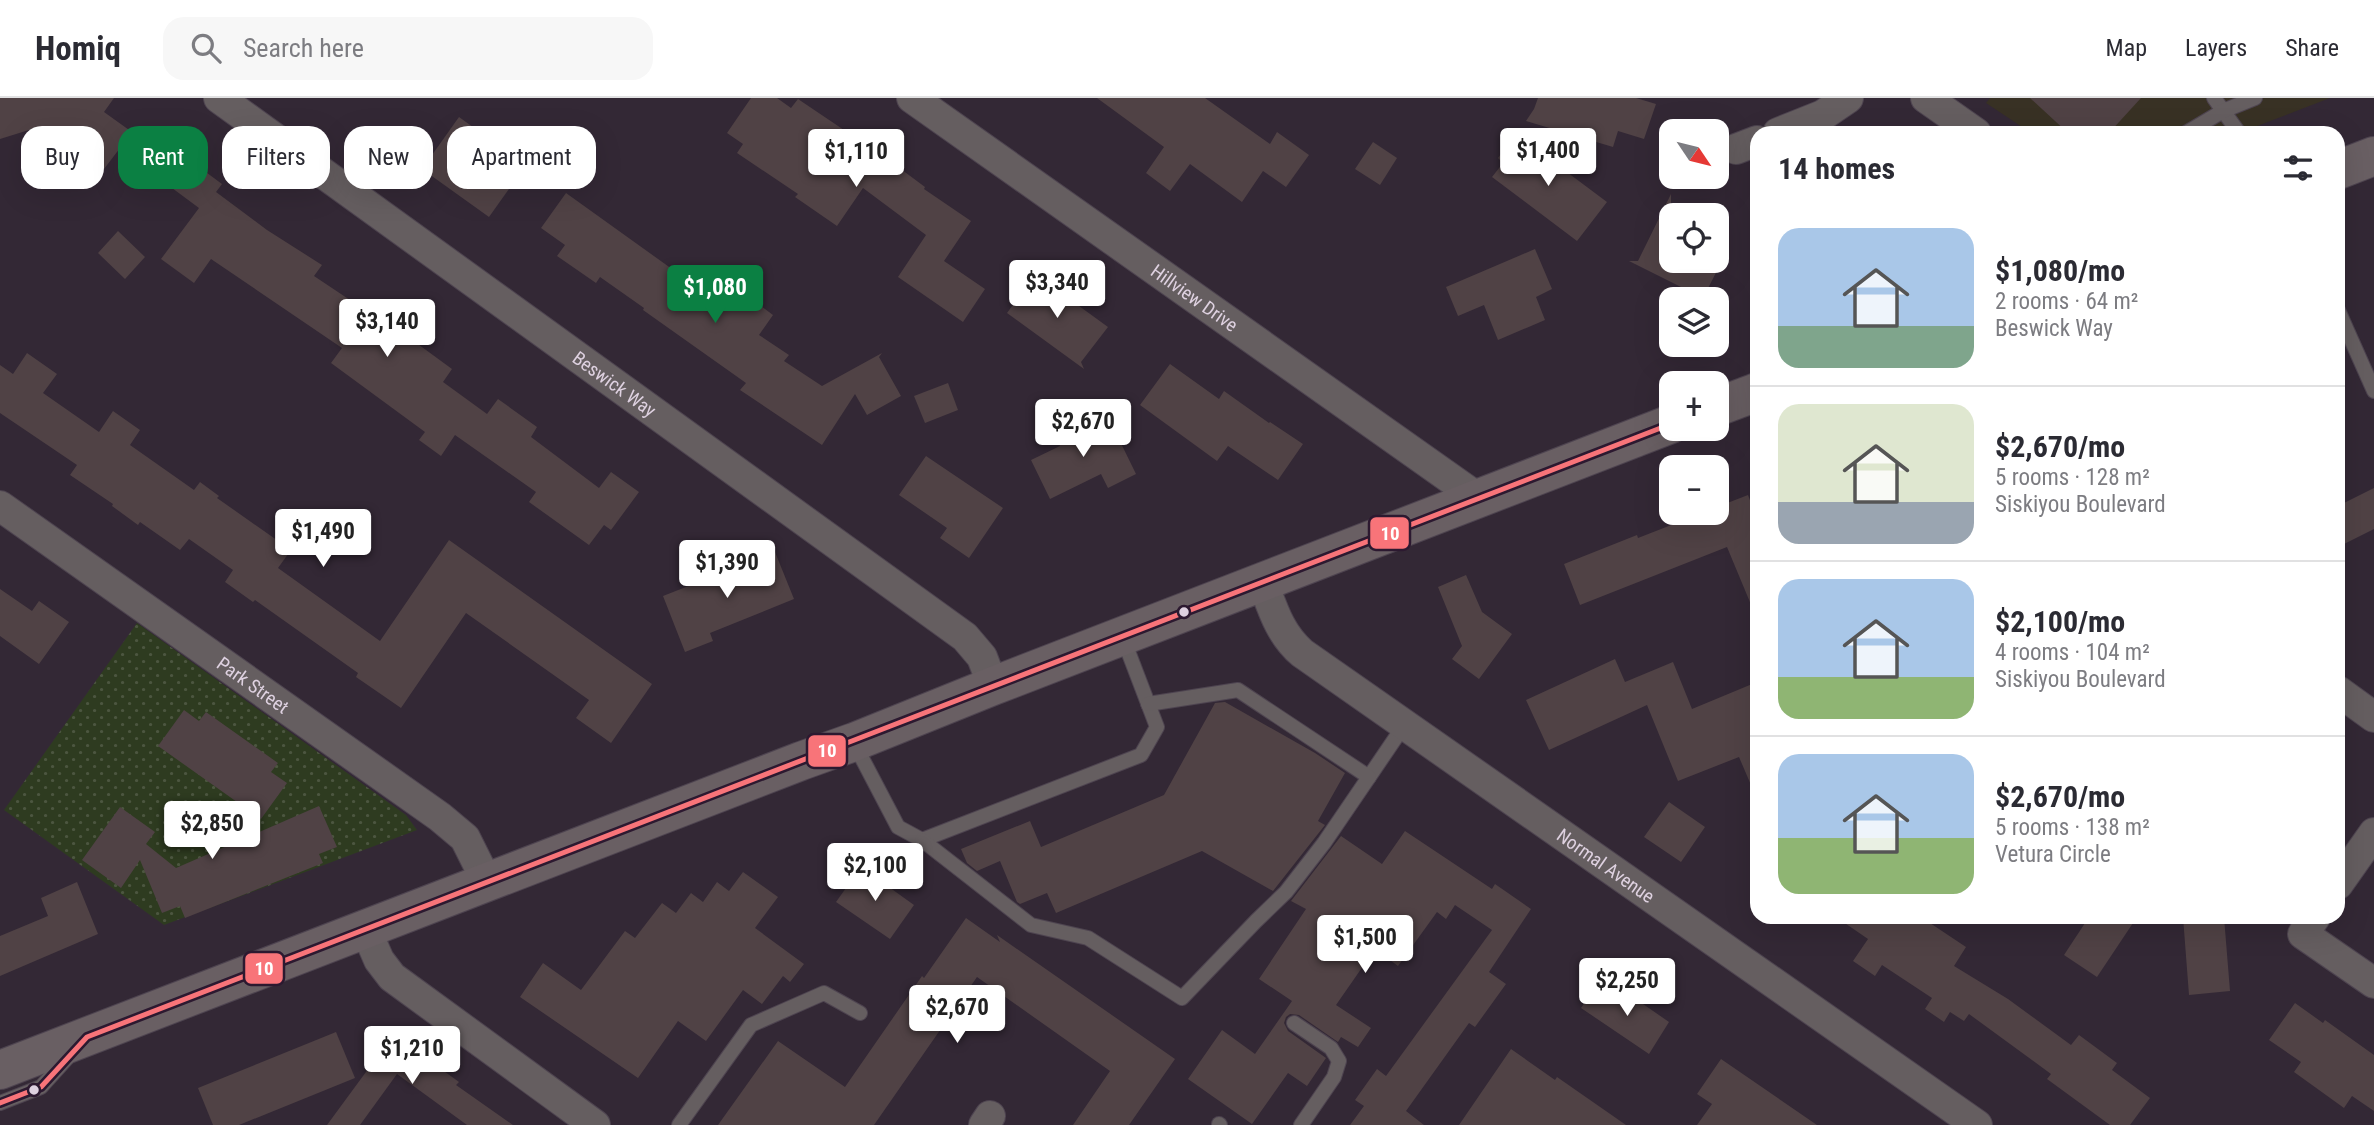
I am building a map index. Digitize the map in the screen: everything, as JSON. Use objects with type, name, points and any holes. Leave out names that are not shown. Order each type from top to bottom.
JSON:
[{"type":"main road","points":[[2345,167],[2374,156]]},
{"type":"main road","points":[[1729,402],[1750,395]]},
{"type":"main road","points":[[0,1070],[801,761],[854,743],[993,686],[1659,429]]},
{"type":"street","name":"Beswick Way","points":[[219,98],[965,637],[982,657],[993,686]]},
{"type":"street","name":"Hillview Drive","points":[[912,98],[1478,498]]},
{"type":"street","points":[[1795,126],[1823,115],[1848,98]]},
{"type":"street","points":[[1926,98],[1966,126]]},
{"type":"street","name":"Park Street","points":[[0,506],[439,817],[465,838],[487,882]]},
{"type":"street","name":"Normal Avenue","points":[[1264,583],[1278,623],[1290,643],[1302,653],[1977,1125]]},
{"type":"street","points":[[2345,696],[2374,717]]},
{"type":"street","points":[[2345,874],[2374,833]]},
{"type":"street","points":[[2309,926],[2374,984]]},
{"type":"street","points":[[366,930],[379,960],[392,977],[595,1125]]},
{"type":"lane","points":[[2214,98],[2234,126]]},
{"type":"lane","points":[[2198,126],[2223,111],[2255,98]]},
{"type":"lane","points":[[2345,326],[2374,390]]},
{"type":"lane","points":[[922,840],[1141,755],[1157,727],[1123,636]]},
{"type":"lane","points":[[1148,704],[1238,691],[1369,777]]},
{"type":"lane","points":[[854,743],[898,827],[922,840],[1031,925],[1088,938],[1182,998],[1286,892],[1324,843],[1405,724]]},
{"type":"lane","points":[[679,1125],[751,1025],[824,993],[860,1013]]},
{"type":"lane","points":[[1294,1023],[1331,1048],[1339,1060],[1334,1077],[1301,1125]]},
{"type":"lane","points":[[0,1103],[41,1087],[87,1037]]},
{"type":"shaded area","points":[[1990,98],[2330,98],[2257,126],[2020,126],[1986,103]]},
{"type":"green space","points":[[137,623],[406,815],[417,830],[164,925],[4,810]]},
{"type":"building","points":[[0,98],[114,98],[104,112],[124,126],[118,126],[118,151],[104,169],[104,126],[21,126],[21,132],[0,139]]},
{"type":"building","points":[[751,98],[777,98],[791,108],[798,99],[890,161],[925,187],[924,189],[971,221],[944,261],[985,289],[963,322],[898,277],[926,235],[863,188],[837,226],[795,197],[798,194],[737,153],[743,144],[727,133]]},
{"type":"building","points":[[1097,98],[1205,98],[1270,144],[1277,132],[1309,155],[1286,187],[1263,171],[1242,202],[1190,164],[1170,191],[1146,173],[1164,147]]},
{"type":"building","points":[[1538,98],[1636,98],[1656,104],[1644,139],[1618,131],[1613,147],[1526,121]]},
{"type":"building","points":[[2030,98],[2141,98],[2115,126],[2060,126]]},
{"type":"building","points":[[459,117],[472,126],[453,126]]},
{"type":"building","points":[[447,134],[447,187],[433,177],[433,154]]},
{"type":"building","points":[[1516,134],[1607,202],[1577,241],[1492,177],[1503,163],[1498,158]]},
{"type":"building","points":[[1373,142],[1397,158],[1380,185],[1355,169]]},
{"type":"building","points":[[208,174],[222,184],[216,192],[267,230],[322,265],[314,276],[368,312],[370,309],[452,369],[443,382],[487,414],[498,399],[537,427],[531,437],[599,488],[611,472],[639,492],[611,530],[604,525],[589,545],[529,502],[536,492],[455,435],[441,456],[419,440],[425,432],[331,363],[342,348],[211,259],[194,283],[161,259],[199,208],[173,189],[208,189]]},
{"type":"building","points":[[450,189],[509,189],[489,217]]},
{"type":"building","points":[[566,193],[672,269],[675,265],[740,311],[750,298],[773,315],[759,335],[789,355],[784,361],[822,386],[882,353],[879,357],[901,396],[867,415],[855,394],[822,445],[740,390],[746,383],[643,310],[644,308],[600,277],[596,283],[557,256],[565,245],[541,228]]},
{"type":"building","points":[[1659,218],[1659,273],[1716,273],[1709,287],[1681,287],[1629,261],[1638,261]]},
{"type":"building","points":[[118,231],[145,257],[125,279],[98,253]]},
{"type":"building","points":[[1535,249],[1552,289],[1536,297],[1545,320],[1498,340],[1484,305],[1458,316],[1446,287]]},
{"type":"building","points":[[1035,274],[1108,327],[1081,362],[1084,369],[1007,313]]},
{"type":"building","points":[[27,353],[57,374],[43,393],[99,432],[113,411],[140,430],[130,445],[194,490],[200,482],[219,496],[217,498],[291,550],[278,568],[380,641],[449,540],[652,684],[611,743],[576,718],[589,700],[466,613],[401,708],[356,677],[358,673],[225,582],[233,570],[189,539],[180,550],[140,522],[138,525],[112,506],[113,504],[70,475],[77,465],[0,413],[0,365],[13,374]]},
{"type":"building","points":[[1170,364],[1219,399],[1224,391],[1303,444],[1278,480],[1228,446],[1217,461],[1140,405]]},
{"type":"building","points":[[948,383],[958,410],[925,423],[914,396]]},
{"type":"building","points":[[1081,416],[1090,435],[1112,425],[1136,474],[1108,488],[1101,474],[1050,499],[1031,460],[1060,446],[1053,430]]},
{"type":"building","points":[[926,456],[1003,508],[969,558],[940,538],[947,528],[899,495]]},
{"type":"building","points":[[2374,488],[2374,529],[2345,544],[2345,502]]},
{"type":"building","points":[[1748,495],[1750,602],[1727,547],[1580,605],[1564,564],[1637,535],[1638,538],[1671,525],[1729,525],[1729,502]]},
{"type":"building","points":[[775,552],[794,599],[710,633],[713,641],[685,652],[663,596]]},
{"type":"building","points":[[1466,575],[1482,612],[1512,634],[1479,679],[1452,659],[1462,646],[1438,587]]},
{"type":"building","points":[[0,589],[32,611],[39,601],[69,622],[39,664],[0,636]]},
{"type":"building","points":[[1615,659],[1625,682],[1673,662],[1692,709],[1750,685],[1750,783],[1739,757],[1678,781],[1647,705],[1549,750],[1526,700]]},
{"type":"building","points":[[1225,702],[1345,773],[1318,821],[1325,825],[1273,891],[1202,851],[1056,913],[1047,893],[1020,904],[1017,902],[1000,861],[977,871],[967,863],[961,849],[1030,821],[1041,847],[1164,795],[1215,703]]},
{"type":"building","points":[[184,710],[199,721],[206,712],[278,763],[271,772],[287,783],[261,819],[158,746]]},
{"type":"building","points":[[1669,802],[1705,827],[1681,862],[1644,837]]},
{"type":"building","points":[[319,806],[337,847],[319,854],[323,863],[185,918],[180,906],[162,913],[140,860],[121,888],[82,860],[120,807],[155,832],[146,844],[176,868]]},
{"type":"building","points":[[1405,831],[1492,889],[1495,884],[1531,909],[1489,972],[1506,984],[1475,1027],[1469,1023],[1406,1111],[1424,1125],[1350,1125],[1364,1106],[1355,1100],[1377,1069],[1386,1076],[1492,930],[1455,905],[1446,919],[1437,912],[1398,966],[1375,949],[1336,1005],[1371,1028],[1358,1047],[1341,1037],[1338,1042],[1299,1015],[1290,1014],[1286,1017],[1284,1023],[1288,1031],[1326,1058],[1307,1086],[1288,1073],[1252,1124],[1188,1079],[1222,1030],[1255,1054],[1292,1001],[1259,979],[1306,909],[1291,901],[1341,836],[1382,864]]},
{"type":"building","points":[[861,867],[914,905],[890,939],[836,902]]},
{"type":"building","points":[[743,872],[778,897],[755,928],[804,964],[790,982],[783,976],[762,1004],[743,990],[706,1041],[678,1021],[638,1078],[520,997],[543,963],[581,990],[625,931],[635,938],[662,903],[676,913],[691,893],[703,902],[717,882],[729,891]]},
{"type":"building","points":[[77,882],[98,934],[0,976],[0,936],[48,916],[41,898]]},
{"type":"building","points":[[966,918],[1000,942],[997,935],[1175,1059],[1129,1125],[1073,1125],[1110,1071],[977,977],[874,1125],[718,1125],[778,1041],[845,1087]]},
{"type":"building","points":[[1846,924],[1932,924],[1966,947],[1954,966],[2008,999],[2071,1045],[2079,1035],[2117,1063],[2112,1070],[2150,1098],[2130,1125],[2110,1125],[2047,1079],[2051,1074],[1969,1014],[1964,1021],[1950,1012],[1944,1022],[1925,1009],[1932,998],[1882,965],[1875,976],[1853,961],[1868,939]]},
{"type":"building","points":[[2084,924],[2132,924],[2097,977],[2064,955]]},
{"type":"building","points":[[2184,924],[2225,924],[2230,991],[2189,995]]},
{"type":"building","points":[[1597,985],[1624,1003],[1630,995],[1669,1022],[1649,1054],[1581,1008]]},
{"type":"building","points":[[2295,1003],[2323,1023],[2325,1020],[2374,1055],[2374,1111],[2352,1096],[2344,1108],[2294,1072],[2301,1062],[2269,1040]]},
{"type":"building","points":[[399,1027],[420,1043],[415,1050],[459,1082],[456,1085],[513,1125],[467,1125],[397,1074],[360,1125],[327,1125]]},
{"type":"building","points":[[336,1032],[355,1078],[239,1125],[213,1125],[198,1088]]},
{"type":"building","points":[[1511,1049],[1555,1080],[1557,1077],[1626,1125],[1459,1125]]},
{"type":"building","points":[[1721,1059],[1817,1125],[1697,1125],[1712,1104],[1697,1094]]},
{"type":"transit line","name":"10","points":[[0,1103],[41,1087],[87,1037],[1659,429]]}]
